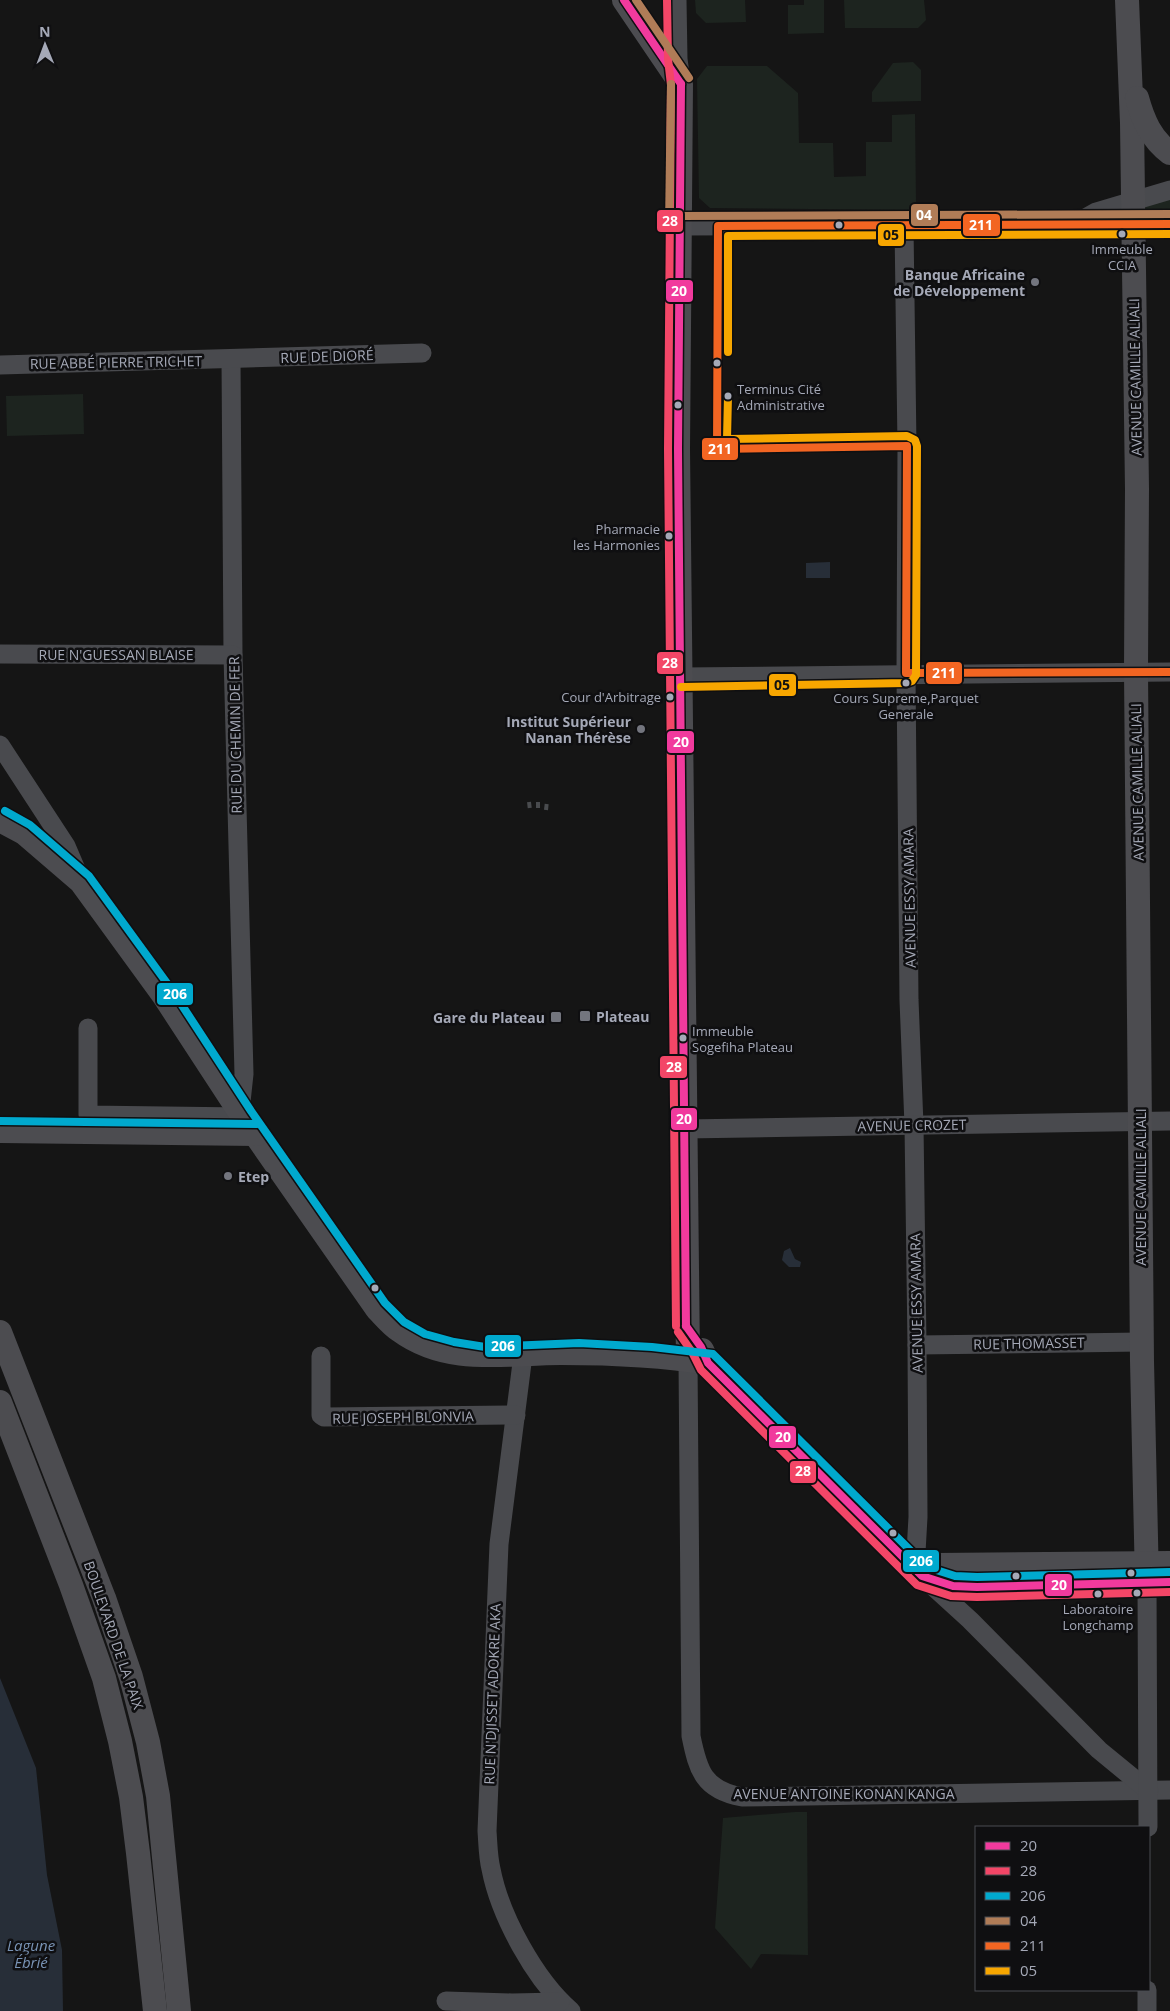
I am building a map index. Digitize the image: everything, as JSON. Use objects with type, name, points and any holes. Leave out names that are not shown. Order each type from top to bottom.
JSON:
[{"type":"main road","points":[[624,0],[681,84],[678,449],[686,1326],[701,1347],[698,1361]]},
{"type":"main road","name":"AVENUE CAMILLE ALIALI","points":[[1128,0],[1132,123],[1137,489],[1136,671],[1141,1342],[1158,1573]]},
{"type":"main road","points":[[1129,70],[1142,117],[1158,142],[1170,153]]},
{"type":"main road","points":[[0,820],[24,833],[81,882],[164,996],[377,1309],[398,1330],[421,1343],[452,1352],[484,1356],[578,1353],[698,1361],[918,1573],[953,1586],[977,1587],[1158,1573]]},
{"type":"main road","points":[[0,1131],[49,1132],[247,1120]]},
{"type":"main road","name":"BOULEVARD DE LA PAIX","points":[[0,1332],[104,1598],[134,1686],[148,1742],[158,1796],[180,2011]]},
{"type":"main road","name":"BOULEVARD DE LA PAIX","points":[[0,1402],[72,1585],[104,1678],[130,1796],[154,2011]]},
{"type":"street","points":[[677,0],[678,59],[681,84]]},
{"type":"street","points":[[1132,213],[1170,190]]},
{"type":"street","points":[[679,226],[1072,226],[1096,212],[1132,213],[1170,224]]},
{"type":"street","name":"AVENUE ESSY AMARA","points":[[904,226],[907,446],[906,673],[909,1000],[914,1125],[918,1573]]},
{"type":"street","name":"RUE DE DIORÉ","points":[[231,359],[422,352]]},
{"type":"street","name":"RUE ABBÉ PIERRE TRICHET","points":[[0,365],[231,359]]},
{"type":"street","name":"RUE DU CHEMIN DE FER","points":[[231,359],[233,655],[244,1074],[247,1120]]},
{"type":"street","name":"RUE N'GUESSAN BLAISE","points":[[0,654],[233,655]]},
{"type":"street","points":[[681,676],[1170,672]]},
{"type":"street","points":[[0,745],[66,846],[81,882]]},
{"type":"street","points":[[88,1028],[88,1115],[247,1120]]},
{"type":"street","name":"AVENUE CROZET","points":[[685,1129],[1170,1121]]},
{"type":"street","name":"RUE THOMASSET","points":[[917,1345],[1141,1342]]},
{"type":"street","name":"RUE N'DJISSET ADOKRE AKA","points":[[523,1355],[498,1544],[487,1831],[491,1869],[500,1902],[520,1945],[534,1968],[566,2006]]},
{"type":"street","name":"RUE JOSEPH BLONVIA","points":[[321,1356],[321,1415],[324,1418],[516,1415]]},
{"type":"street","name":"AVENUE ANTOINE KONAN KANGA","points":[[698,1361],[690,1736],[695,1757],[702,1773],[711,1785],[726,1794],[742,1797],[1170,1790]]},
{"type":"street","points":[[918,1573],[970,1620],[1099,1750],[1149,1791]]},
{"type":"street","points":[[1148,1826],[1158,1573]]},
{"type":"street","points":[[1147,1991],[1147,2011]]},
{"type":"street","points":[[446,2002],[566,2006]]},
{"type":"shaded area","points":[[695,0],[745,0],[746,22],[706,23],[696,13]]},
{"type":"shaded area","points":[[804,0],[824,0],[824,33],[788,34],[788,5],[804,5]]},
{"type":"shaded area","points":[[844,0],[924,0],[926,20],[918,28],[845,28]]},
{"type":"shaded area","points":[[913,62],[921,70],[921,101],[872,102],[872,92],[893,63]]},
{"type":"shaded area","points":[[707,66],[767,66],[798,93],[799,143],[833,143],[834,177],[866,176],[866,142],[892,142],[892,115],[915,114],[916,203],[912,210],[710,208],[699,198],[697,79]]},
{"type":"shaded area","points":[[1170,197],[1170,210],[1145,210],[1146,206]]},
{"type":"shaded area","points":[[83,394],[84,434],[7,436],[6,396]]},
{"type":"shaded area","points":[[807,1812],[808,1955],[761,1954],[751,1969],[715,1928],[723,1818]]},
{"type":"water","points":[[830,562],[830,578],[806,578],[806,563]]},
{"type":"water","points":[[790,1248],[795,1259],[801,1262],[800,1267],[789,1267],[782,1260],[784,1251]]},
{"type":"water","name":"Lagune Ébrié","points":[[0,1678],[36,1768],[47,1875],[62,1950],[63,2011],[0,2011]]},
{"type":"railway","points":[[546,810],[547,801]]},
{"type":"railway","points":[[529,802],[530,810]]},
{"type":"railway","points":[[538,802],[538,810]]},
{"type":"transit line","name":"20","points":[[624,0],[681,84]]},
{"type":"transit line","name":"04","points":[[636,0],[689,78]]},
{"type":"transit line","name":"28","points":[[667,0],[668,59],[671,85],[668,449],[676,1326]]},
{"type":"transit line","name":"04","points":[[669,226],[671,84]]},
{"type":"transit line","name":"20","points":[[681,84],[678,449],[686,1326]]},
{"type":"transit line","name":"04","points":[[679,216],[1170,214]]},
{"type":"transit line","name":"211","points":[[1170,224],[718,226],[717,449],[907,446],[906,673],[1170,672]]},
{"type":"transit line","name":"05","points":[[728,352],[728,236],[1170,234]]},
{"type":"transit line","name":"05","points":[[681,687],[906,683],[912,681],[916,675],[917,446],[915,440],[907,436],[727,439],[728,396]]},
{"type":"transit line","name":"206","points":[[5,811],[30,825],[89,876],[172,990],[251,1111],[385,1303],[404,1322],[425,1334],[454,1342],[485,1347],[579,1343],[652,1347],[713,1354],[927,1567],[955,1576],[977,1577],[1170,1572]]},
{"type":"transit line","name":"206","points":[[0,1121],[257,1124]]},
{"type":"transit line","name":"20","points":[[686,1326],[701,1347],[708,1363],[922,1576],[953,1586],[977,1587],[1170,1582]]},
{"type":"transit line","name":"28","points":[[678,1332],[692,1352],[701,1370],[917,1585],[951,1596],[977,1597],[1170,1592]]},
{"type":"place","name":"Immeuble CCIA","points":[[1122,234]]},
{"type":"place","name":"Banque Africaine de Développement","points":[[1035,282]]},
{"type":"place","name":"Terminus Cité Administrative","points":[[728,396]]},
{"type":"place","name":"Pharmacie les Harmonies","points":[[669,536]]},
{"type":"place","name":"Cours Supreme,Parquet Generale","points":[[906,683]]},
{"type":"place","name":"Cour d'Arbitrage","points":[[670,697]]},
{"type":"place","name":"Institut Supérieur Nanan Thérèse","points":[[641,729]]},
{"type":"place","name":"Plateau","points":[[585,1016]]},
{"type":"place","name":"Gare du Plateau","points":[[556,1017]]},
{"type":"place","name":"Immeuble Sogefiha Plateau","points":[[683,1038]]},
{"type":"place","name":"Etep","points":[[228,1176]]},
{"type":"place","name":"Laboratoire Longchamp","points":[[1098,1594]]}]
